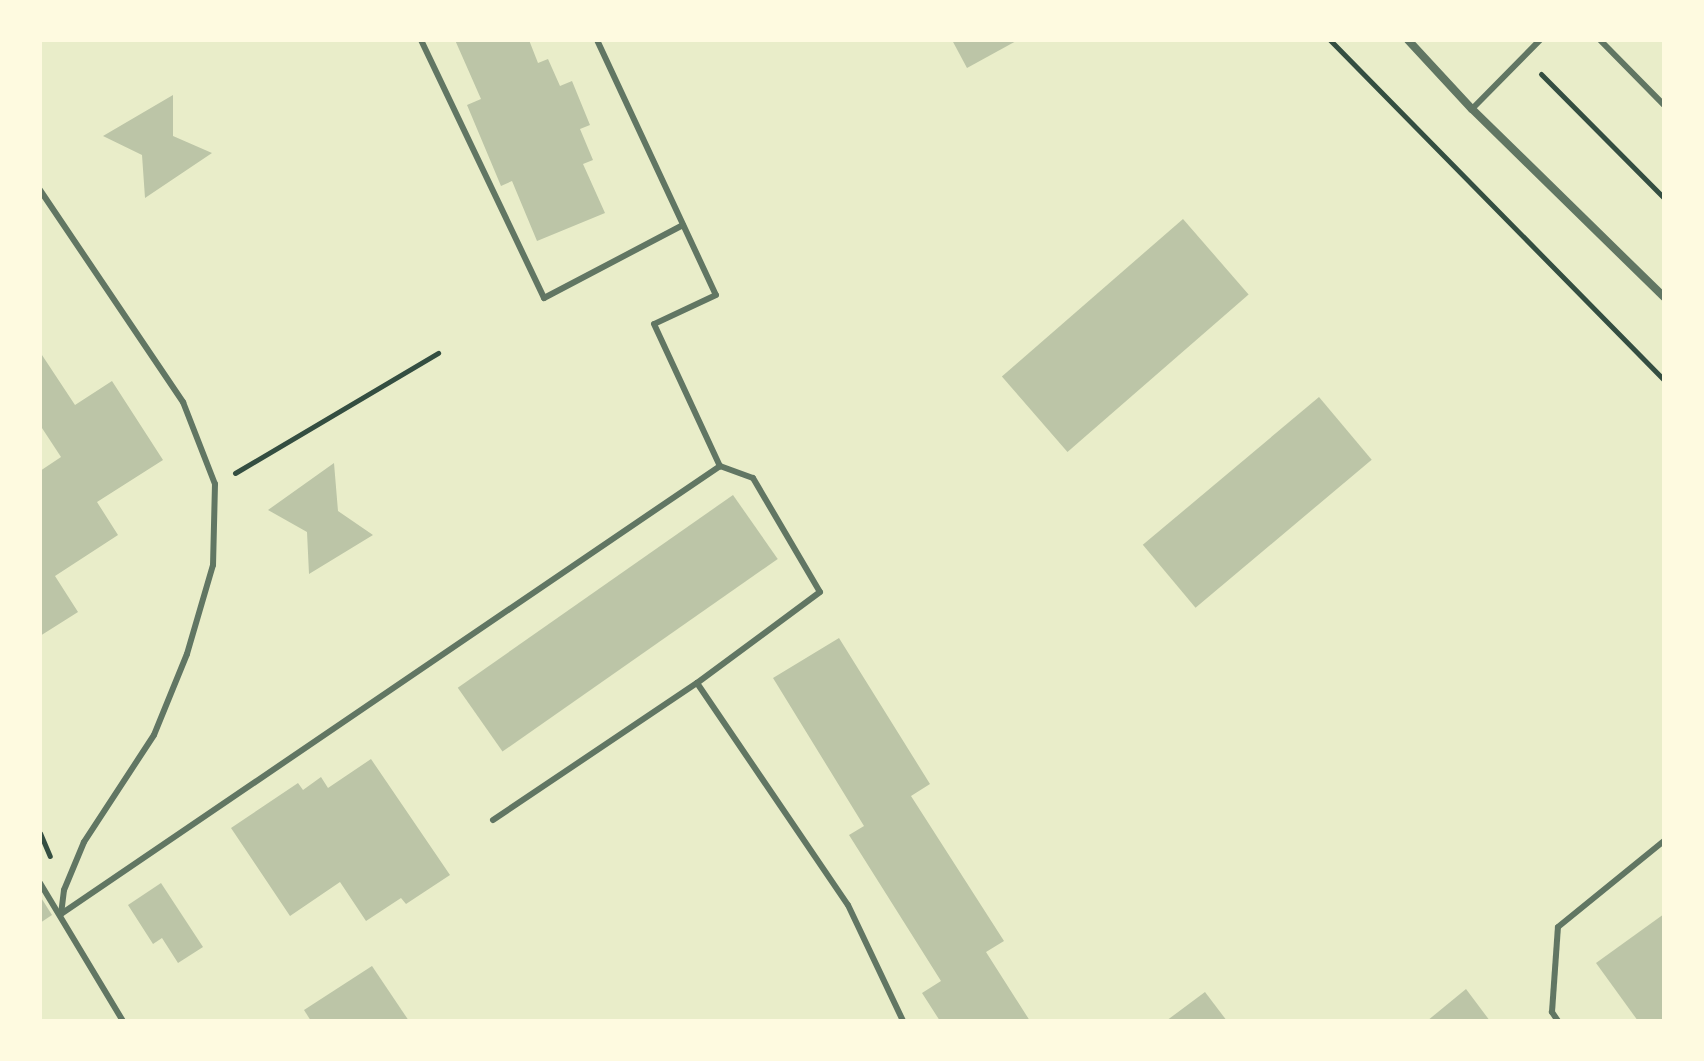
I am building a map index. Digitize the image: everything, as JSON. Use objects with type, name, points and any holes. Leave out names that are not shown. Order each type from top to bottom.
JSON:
[{"type":"street","points":[[1408,40],[1472,109],[1664,297]]},
{"type":"lane","points":[[421,40],[544,298],[683,225]]},
{"type":"lane","points":[[493,820],[697,683],[820,592],[753,478],[720,466],[654,324],[716,295],[597,40]]},
{"type":"lane","points":[[1472,109],[1540,40]]},
{"type":"lane","points":[[1600,40],[1664,105]]},
{"type":"lane","points":[[40,190],[183,402],[215,484],[213,565],[187,654],[154,735],[84,842],[64,890],[61,914]]},
{"type":"lane","points":[[61,914],[720,466]]},
{"type":"lane","points":[[697,683],[848,905],[903,1021]]},
{"type":"lane","points":[[1558,1021],[1552,1012],[1558,927],[1664,841]]},
{"type":"lane","points":[[40,883],[123,1021]]},
{"type":"path","points":[[1330,40],[1664,380]]},
{"type":"path","points":[[1523,57],[1664,198]]},
{"type":"path","points":[[215,484],[438,353]]},
{"type":"building","points":[[455,40],[529,40],[538,63],[548,59],[560,86],[572,81],[590,125],[580,129],[593,160],[583,164],[605,213],[537,241],[512,181],[501,186],[467,105],[481,99]]},
{"type":"building","points":[[952,40],[1018,40],[967,68]]},
{"type":"building","points":[[173,95],[173,136],[212,153],[145,198],[142,155],[103,136]]},
{"type":"building","points":[[1183,219],[1249,294],[1067,452],[1002,376]]},
{"type":"building","points":[[40,352],[75,405],[112,381],[163,460],[97,502],[118,535],[55,576],[78,612],[40,636],[40,471],[61,457],[40,425]]},
{"type":"building","points":[[1319,397],[1372,460],[1196,608],[1143,545]]},
{"type":"building","points":[[334,463],[338,511],[373,535],[309,574],[307,532],[268,510]]},
{"type":"building","points":[[733,495],[778,559],[503,752],[458,688]]},
{"type":"building","points":[[839,638],[930,784],[911,796],[1004,941],[986,952],[1030,1021],[940,1021],[922,993],[941,981],[849,835],[864,826],[773,678]]},
{"type":"building","points":[[371,759],[450,875],[406,904],[401,898],[366,921],[340,882],[290,916],[231,828],[298,783],[303,790],[321,777],[328,788]]},
{"type":"building","points":[[161,883],[203,947],[178,963],[162,938],[153,944],[128,905]]},
{"type":"building","points":[[40,896],[52,915],[40,923]]},
{"type":"building","points":[[1664,914],[1664,1021],[1638,1021],[1596,963]]},
{"type":"building","points":[[372,966],[409,1021],[311,1021],[304,1010]]},
{"type":"building","points":[[1466,989],[1490,1021],[1427,1021]]},
{"type":"building","points":[[1205,992],[1227,1021],[1166,1021]]}]
